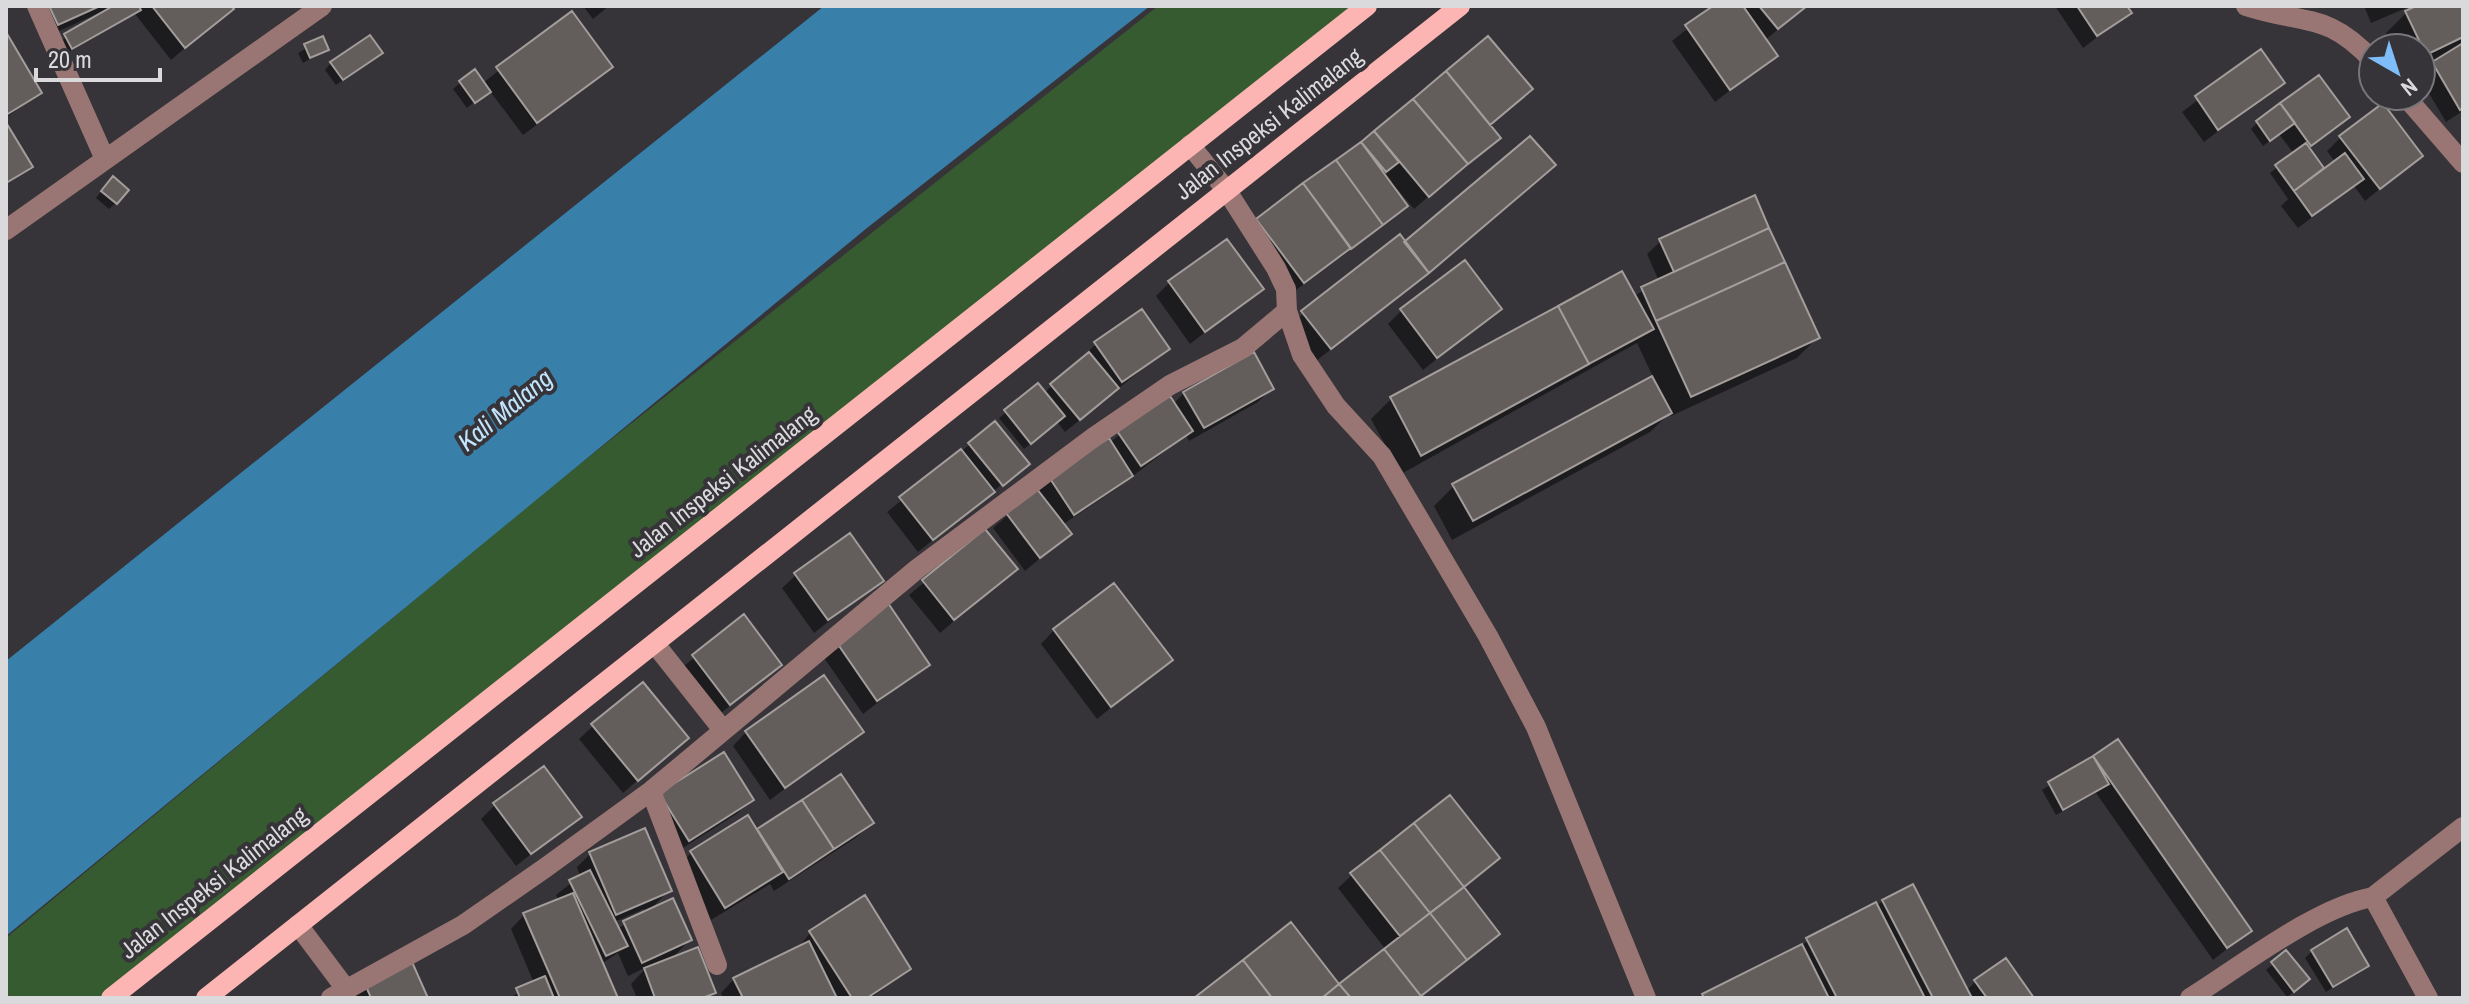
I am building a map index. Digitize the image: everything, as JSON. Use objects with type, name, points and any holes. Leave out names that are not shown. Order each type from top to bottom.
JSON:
[{"type":"main road","name":"Jalan Inspeksi Kalimalang","points":[[111,998],[1367,6]]},
{"type":"main road","name":"Jalan Inspeksi Kalimalang","points":[[206,998],[1460,6]]},
{"type":"street","points":[[37,6],[104,157]]},
{"type":"street","points":[[6,230],[104,157],[240,67],[322,6]]},
{"type":"street","points":[[2246,6],[2318,20],[2357,44]]},
{"type":"street","points":[[2419,112],[2463,163]]},
{"type":"street","points":[[1190,145],[1227,191],[1281,278],[1286,289],[1287,311],[1302,355],[1336,406],[1382,456],[1488,636],[1536,727],[1646,998]]},
{"type":"street","points":[[298,925],[338,994],[463,925],[651,791],[917,569],[1094,437],[1170,385],[1243,348],[1287,311]]},
{"type":"street","points":[[655,644],[723,730]]},
{"type":"street","points":[[651,791],[717,965]]},
{"type":"street","points":[[2190,998],[2318,918],[2355,900],[2373,897],[2463,827]]},
{"type":"street","points":[[2373,897],[2428,998]]},
{"type":"green space","points":[[1158,6],[1367,6],[111,998],[6,998],[6,938],[551,487]]},
{"type":"water","points":[[824,6],[1150,6],[867,228],[6,936],[6,661]]},
{"type":"building","points":[[49,6],[100,6],[58,25]]},
{"type":"building","points":[[113,6],[139,6],[141,10],[72,49],[64,34]]},
{"type":"building","points":[[152,6],[231,6],[234,9],[185,48]]},
{"type":"building","points":[[1713,6],[1743,6],[1778,56],[1730,90],[1685,25]]},
{"type":"building","points":[[1759,6],[1807,6],[1778,29]]},
{"type":"building","points":[[2077,6],[2127,6],[2132,13],[2097,36]]},
{"type":"building","points":[[2416,6],[2463,6],[2463,37],[2437,50],[2437,32],[2415,32],[2405,11]]},
{"type":"building","points":[[572,11],[613,67],[537,123],[496,67]]},
{"type":"building","points":[[6,32],[42,93],[6,115]]},
{"type":"building","points":[[370,35],[383,53],[343,80],[330,62]]},
{"type":"building","points":[[323,36],[329,50],[310,58],[304,44]]},
{"type":"building","points":[[1488,36],[1533,89],[1490,125],[1446,71]]},
{"type":"building","points":[[2463,43],[2463,108],[2460,110],[2437,71],[2437,59]]},
{"type":"building","points":[[2261,49],[2285,83],[2218,130],[2195,96]]},
{"type":"building","points":[[475,69],[491,92],[475,103],[459,81]]},
{"type":"building","points":[[1446,71],[1501,138],[1468,164],[1413,99]]},
{"type":"building","points":[[2319,75],[2350,117],[2311,146],[2280,103]]},
{"type":"building","points":[[1413,99],[1468,164],[1429,197],[1374,131]]},
{"type":"building","points":[[2280,103],[2295,123],[2270,141],[2256,121]]},
{"type":"building","points":[[2371,112],[2390,112],[2423,156],[2380,189],[2339,136]]},
{"type":"building","points":[[6,125],[33,167],[6,183]]},
{"type":"building","points":[[1374,131],[1399,162],[1386,172],[1361,142]]},
{"type":"building","points":[[1530,136],[1556,165],[1429,273],[1404,242]]},
{"type":"building","points":[[1361,142],[1408,206],[1383,225],[1336,160]]},
{"type":"building","points":[[2306,143],[2324,168],[2294,191],[2275,165]]},
{"type":"building","points":[[2345,153],[2364,179],[2312,216],[2294,191]]},
{"type":"building","points":[[1336,160],[1383,225],[1351,249],[1303,183]]},
{"type":"building","points":[[113,176],[129,190],[117,204],[101,191]]},
{"type":"building","points":[[1303,183],[1351,248],[1304,283],[1256,219]]},
{"type":"building","points":[[1755,195],[1769,228],[1674,272],[1659,239]]},
{"type":"building","points":[[1769,228],[1785,262],[1656,321],[1641,287]]},
{"type":"building","points":[[1400,234],[1429,273],[1331,349],[1301,311]]},
{"type":"building","points":[[1227,239],[1264,289],[1205,332],[1168,281]]},
{"type":"building","points":[[1465,260],[1502,309],[1437,358],[1400,309]]},
{"type":"building","points":[[1785,262],[1820,338],[1691,397],[1656,321]]},
{"type":"building","points":[[1622,271],[1654,329],[1589,364],[1558,306]]},
{"type":"building","points":[[1558,306],[1589,364],[1421,456],[1390,397]]},
{"type":"building","points":[[1142,309],[1170,349],[1122,382],[1094,342]]},
{"type":"building","points":[[1089,352],[1119,388],[1080,420],[1050,384]]},
{"type":"building","points":[[1254,352],[1274,389],[1204,428],[1183,392]]},
{"type":"building","points":[[1652,376],[1672,413],[1473,521],[1452,484]]},
{"type":"building","points":[[1038,383],[1065,416],[1031,444],[1004,410]]},
{"type":"building","points":[[1170,396],[1193,431],[1141,466],[1117,431]]},
{"type":"building","points":[[995,421],[1030,464],[1003,486],[968,443]]},
{"type":"building","points":[[1109,438],[1133,476],[1074,515],[1049,477]]},
{"type":"building","points":[[961,449],[995,492],[933,540],[899,497]]},
{"type":"building","points":[[1037,489],[1072,534],[1040,558],[1006,513]]},
{"type":"building","points":[[985,529],[1018,569],[954,620],[922,580]]},
{"type":"building","points":[[850,533],[884,581],[828,620],[794,573]]},
{"type":"building","points":[[1114,583],[1173,660],[1111,707],[1053,629]]},
{"type":"building","points":[[888,603],[930,665],[877,701],[835,640]]},
{"type":"building","points":[[744,614],[782,665],[730,705],[692,655]]},
{"type":"building","points":[[824,675],[864,732],[785,788],[745,731]]},
{"type":"building","points":[[643,682],[689,738],[638,781],[591,724]]},
{"type":"building","points":[[2118,739],[2252,931],[2227,948],[2093,756]]},
{"type":"building","points":[[724,752],[754,800],[689,841],[659,793]]},
{"type":"building","points":[[2093,756],[2109,784],[2063,810],[2048,782]]},
{"type":"building","points":[[544,766],[582,817],[531,854],[493,803]]},
{"type":"building","points":[[841,774],[874,823],[834,849],[802,800]]},
{"type":"building","points":[[1450,795],[1500,858],[1464,887],[1414,823]]},
{"type":"building","points":[[802,800],[834,849],[789,879],[757,829]]},
{"type":"building","points":[[748,815],[783,872],[725,908],[690,851]]},
{"type":"building","points":[[1414,823],[1464,887],[1430,913],[1380,850]]},
{"type":"building","points":[[645,828],[672,891],[616,915],[589,852]]},
{"type":"building","points":[[1380,850],[1430,913],[1400,936],[1350,873]]},
{"type":"building","points":[[590,870],[628,946],[606,956],[569,880]]},
{"type":"building","points":[[1913,884],[1972,998],[1933,998],[1882,900]]},
{"type":"building","points":[[1464,887],[1500,934],[1467,960],[1430,913]]},
{"type":"building","points":[[573,893],[618,998],[560,998],[523,913]]},
{"type":"building","points":[[865,895],[911,969],[867,998],[852,998],[809,931]]},
{"type":"building","points":[[673,898],[692,940],[642,963],[623,921]]},
{"type":"building","points":[[1876,902],[1925,998],[1837,998],[1806,938]]},
{"type":"building","points":[[1430,913],[1467,960],[1421,996],[1384,949]]},
{"type":"building","points":[[1291,922],[1339,984],[1322,998],[1272,998],[1243,960]]},
{"type":"building","points":[[2347,928],[2369,966],[2333,987],[2311,950]]},
{"type":"building","points":[[809,941],[837,998],[743,998],[733,978]]},
{"type":"building","points":[[1802,944],[1829,998],[1704,998],[1702,994]]},
{"type":"building","points":[[698,947],[716,993],[702,998],[655,998],[644,968]]},
{"type":"building","points":[[1384,949],[1421,996],[1351,998],[1339,984]]},
{"type":"building","points":[[2286,950],[2310,979],[2294,992],[2271,962]]},
{"type":"building","points":[[2006,958],[2034,998],[1987,998],[1974,980]]},
{"type":"building","points":[[1243,960],[1272,998],[1194,998]]},
{"type":"building","points":[[412,962],[428,998],[371,998],[365,984]]},
{"type":"building","points":[[545,976],[554,998],[520,998],[516,988]]},
{"type":"building","points":[[1339,984],[1351,998],[1322,998]]},
{"type":"waterway","name":"Kali Malang","points":[[6,815],[674,274]]}]
